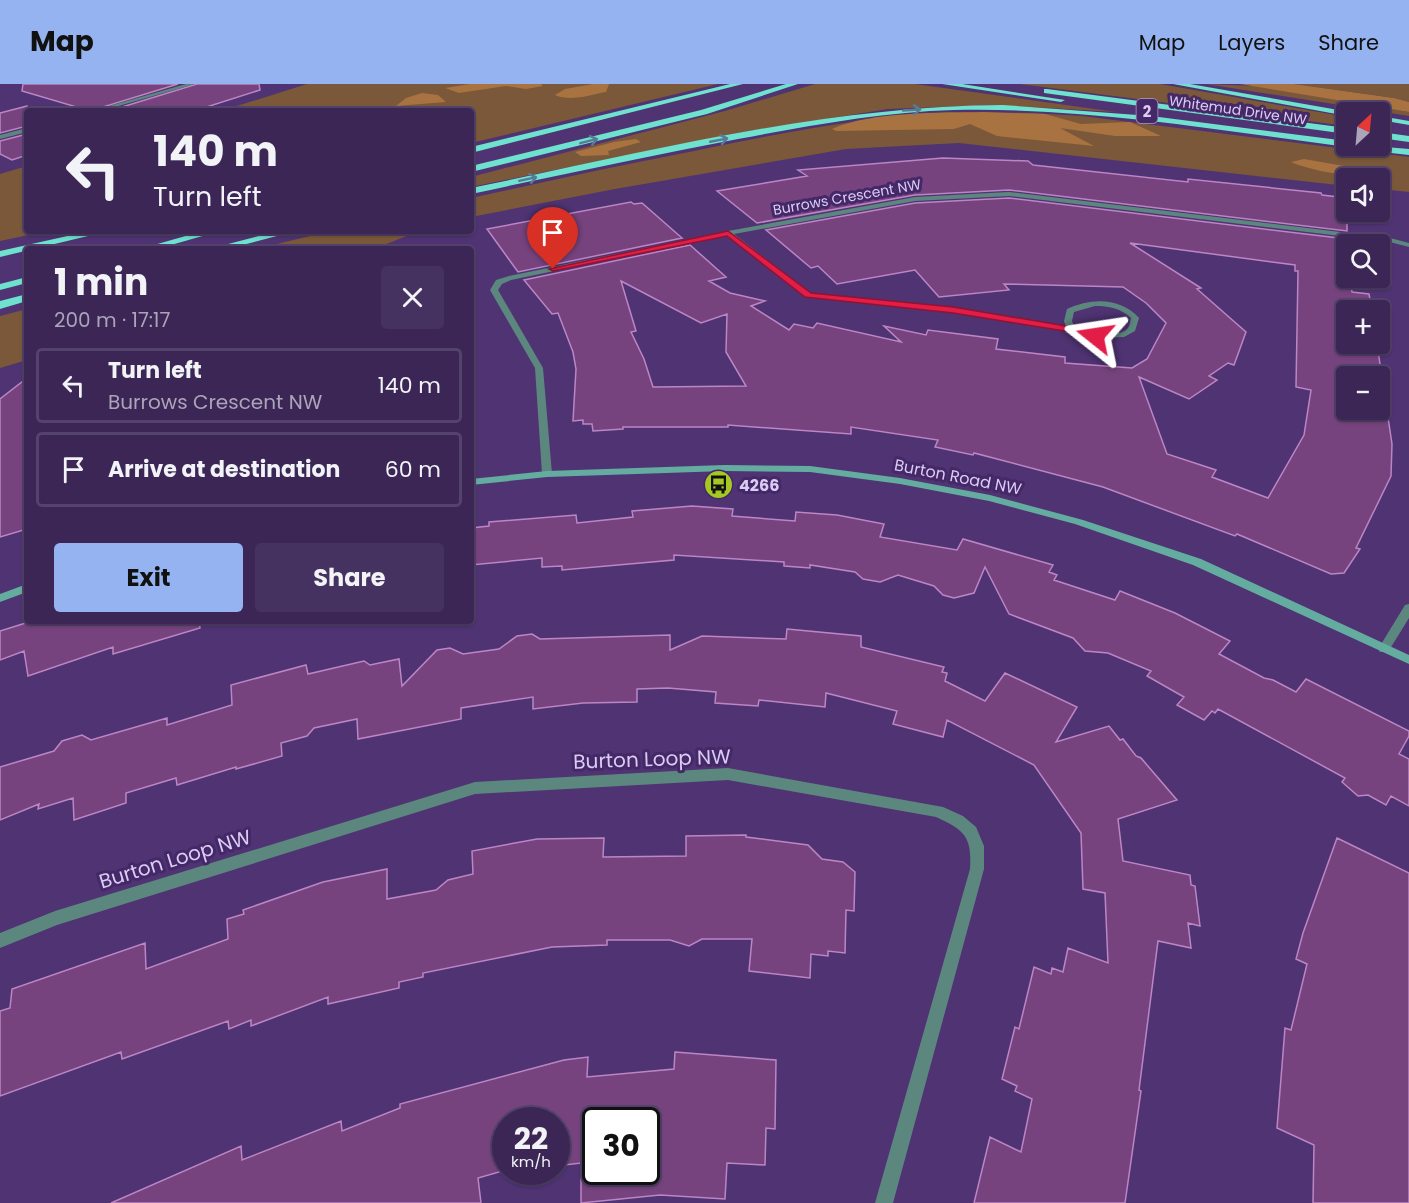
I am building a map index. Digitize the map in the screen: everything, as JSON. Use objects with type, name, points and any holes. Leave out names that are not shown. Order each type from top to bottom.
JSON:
[{"type":"highway","points":[[474,149],[739,84]]},
{"type":"highway","points":[[474,168],[704,112],[794,84]]},
{"type":"highway","name":"Whitemud Drive NW","points":[[946,84],[1336,137]]},
{"type":"highway","points":[[992,84],[1336,129]]},
{"type":"highway","name":"Whitemud Drive NW","points":[[1177,84],[1336,112]]},
{"type":"highway","points":[[474,190],[738,136],[825,120],[910,110],[955,108],[1059,111],[1336,143]]},
{"type":"highway","points":[[1390,120],[1409,123]]},
{"type":"highway","points":[[1390,136],[1409,139]]},
{"type":"highway","points":[[1390,143],[1409,146]]},
{"type":"highway","points":[[1390,150],[1409,152]]},
{"type":"highway","points":[[36,246],[90,234]]},
{"type":"highway","points":[[157,246],[203,234]]},
{"type":"highway","points":[[227,246],[278,234]]},
{"type":"highway","points":[[0,254],[24,249]]},
{"type":"highway","points":[[0,288],[24,281]]},
{"type":"highway","points":[[0,305],[24,298]]},
{"type":"street","points":[[106,108],[192,84]]},
{"type":"street","points":[[0,137],[24,131]]},
{"type":"street","name":"Burrows Crescent NW","points":[[547,474],[538,368],[494,290],[495,286],[509,278],[728,233],[915,199],[1009,194],[1379,238],[1409,245]]},
{"type":"street","points":[[728,233],[808,295],[953,310],[1095,336],[1124,335],[1132,329],[1135,318],[1121,308],[1092,303],[1080,305],[1070,311],[1068,321],[1072,330]]},
{"type":"street","name":"Burton Road NW","points":[[474,482],[547,474],[725,468],[810,470],[900,481],[990,498],[1079,522],[1197,562],[1409,660]]},
{"type":"street","points":[[0,598],[24,589]]},
{"type":"street","points":[[1384,648],[1409,608]]},
{"type":"street","name":"Burton Loop NW","points":[[0,941],[55,918],[475,788],[728,774],[938,811],[957,819],[972,832],[979,850],[977,869],[884,1203]]},
{"type":"shaded area","points":[[307,84],[718,84],[474,142],[474,108],[231,108]]},
{"type":"shaded area","points":[[470,84],[541,84],[543,86],[526,89],[506,86],[459,93],[445,88]]},
{"type":"shaded area","points":[[593,84],[609,84],[606,92],[587,96],[567,98],[555,95],[565,89]]},
{"type":"shaded area","points":[[815,84],[915,84],[1116,112],[994,105],[888,109],[738,133],[474,186],[474,176],[725,111]]},
{"type":"shaded area","points":[[1020,84],[1160,84],[1336,115],[1336,125]]},
{"type":"shaded area","points":[[1206,84],[1257,86],[1351,102],[1336,102],[1336,104]]},
{"type":"shaded area","points":[[1240,84],[1294,84],[1394,98],[1409,102],[1409,112],[1390,109],[1390,102],[1349,102]]},
{"type":"shaded area","points":[[1294,84],[1409,84],[1409,102],[1394,98]]},
{"type":"shaded area","points":[[422,93],[438,95],[446,102],[396,106],[406,98]]},
{"type":"shaded area","points":[[1390,109],[1409,112],[1409,116],[1390,113]]},
{"type":"shaded area","points":[[950,112],[1082,116],[1336,148],[1336,156],[1390,155],[1409,157],[1409,192],[1390,190],[1390,168],[1336,168],[1336,185],[959,143],[846,149],[615,189],[474,216],[474,197],[787,133],[884,118]]},
{"type":"shaded area","points":[[983,112],[1045,114],[1081,124],[1130,122],[1161,136],[1115,136],[1060,128],[1094,146],[997,136],[970,124],[954,129],[836,131],[832,129],[848,123],[886,116]]},
{"type":"shaded area","points":[[636,139],[641,142],[608,151],[609,155],[581,156],[575,152],[614,142]]},
{"type":"shaded area","points":[[1304,159],[1356,168],[1336,168],[1336,173],[1291,162]]},
{"type":"shaded area","points":[[24,167],[24,234],[34,234],[0,241],[0,174]]},
{"type":"shaded area","points":[[318,234],[412,234],[382,246],[268,246]]},
{"type":"shaded area","points":[[24,310],[24,361],[0,368],[0,316]]},
{"type":"building","points":[[23,84],[178,84],[100,108],[80,108],[22,91]]},
{"type":"building","points":[[197,84],[259,84],[260,90],[203,108],[119,108]]},
{"type":"building","points":[[27,106],[24,108],[24,127],[0,133],[0,113]]},
{"type":"building","points":[[24,135],[24,156],[12,160],[0,154],[0,141]]},
{"type":"building","points":[[943,158],[1028,161],[1033,165],[1188,182],[1188,179],[1321,193],[1336,197],[1336,222],[1347,222],[1347,231],[1009,190],[915,195],[757,223],[717,191],[807,176],[798,170]]},
{"type":"building","points":[[1009,198],[1336,238],[1336,288],[1352,288],[1352,292],[1369,294],[1370,300],[1336,300],[1336,354],[1378,354],[1380,366],[1336,366],[1336,420],[1388,420],[1392,444],[1391,476],[1356,548],[1360,549],[1344,573],[1331,574],[1237,534],[1235,536],[1103,487],[974,453],[973,455],[935,447],[938,440],[851,427],[851,434],[728,425],[728,427],[623,427],[623,429],[593,431],[592,424],[583,424],[583,420],[573,421],[576,369],[573,352],[558,313],[552,314],[524,280],[690,245],[726,277],[709,281],[730,293],[765,301],[751,306],[789,330],[794,324],[813,328],[817,323],[901,342],[884,326],[926,335],[928,330],[998,339],[996,349],[1065,357],[1065,363],[1132,368],[1147,359],[1166,323],[1146,303],[1123,287],[1004,284],[1009,290],[939,297],[915,270],[837,284],[818,266],[811,268],[766,230],[915,203]],"holes":[[[1130,243],[1295,265],[1295,271],[1298,271],[1296,387],[1311,390],[1304,435],[1268,498],[1212,477],[1216,470],[1167,454],[1139,377],[1189,399],[1217,380],[1209,376],[1228,363],[1234,365],[1246,332],[1197,289],[1201,288]],[[621,281],[701,323],[727,314],[726,352],[746,386],[653,387],[644,359],[631,332],[636,331]]]},
{"type":"building","points":[[631,202],[642,203],[682,238],[518,272],[487,229]]},
{"type":"building","points":[[24,380],[24,530],[0,537],[0,399]]},
{"type":"building","points":[[692,506],[733,509],[732,516],[795,521],[796,512],[837,515],[884,524],[880,537],[957,550],[963,539],[1053,565],[1049,572],[1057,575],[1054,580],[1115,600],[1120,591],[1175,613],[1230,641],[1219,654],[1264,678],[1296,692],[1306,679],[1409,731],[1409,736],[1399,754],[1409,759],[1409,806],[1391,796],[1386,805],[1368,795],[1358,796],[1342,782],[1345,778],[1218,709],[1215,713],[1212,711],[1204,720],[1177,705],[1184,697],[1147,676],[1151,671],[1108,653],[1085,651],[1073,638],[1009,614],[985,567],[974,593],[954,598],[943,595],[934,586],[898,575],[880,582],[863,579],[855,572],[810,565],[810,568],[784,566],[784,562],[674,555],[674,560],[562,570],[562,566],[542,567],[542,558],[474,565],[474,528],[489,526],[489,522],[576,515],[577,523],[633,517],[632,511]]},
{"type":"building","points":[[24,624],[199,624],[200,628],[113,654],[113,647],[28,676],[24,651],[0,660],[0,631]]},
{"type":"building","points":[[787,629],[861,636],[861,647],[944,667],[942,672],[947,673],[945,681],[985,701],[1005,673],[1077,707],[1056,742],[1109,726],[1136,756],[1141,758],[1177,800],[1118,819],[1123,861],[1190,875],[1191,885],[1195,886],[1200,926],[1188,923],[1191,948],[1158,941],[1139,1090],[1141,1091],[1125,1203],[974,1203],[990,1137],[1021,1152],[1032,1099],[1015,1091],[1017,1086],[1002,1079],[1015,1027],[1019,1029],[1034,967],[1051,974],[1052,968],[1063,972],[1068,948],[1108,963],[1105,893],[1083,889],[1081,833],[1034,765],[947,720],[943,737],[893,724],[897,711],[826,693],[825,707],[759,700],[758,706],[715,703],[716,692],[668,688],[637,689],[637,702],[583,703],[533,709],[533,697],[461,708],[461,719],[358,739],[357,719],[314,728],[307,736],[281,743],[282,756],[177,785],[176,778],[126,793],[126,803],[74,820],[73,798],[38,809],[39,804],[0,820],[0,767],[54,751],[62,741],[82,735],[91,740],[167,718],[167,725],[232,705],[231,685],[306,665],[308,674],[364,661],[370,665],[399,659],[402,686],[437,650],[450,648],[463,654],[499,649],[517,636],[532,634],[540,639],[670,635],[670,650],[702,636],[786,639]]},
{"type":"building","points":[[746,835],[746,837],[808,845],[822,859],[843,862],[855,872],[854,911],[846,910],[845,953],[828,951],[828,956],[811,954],[810,978],[749,971],[752,939],[702,939],[689,946],[670,940],[607,940],[607,945],[552,947],[423,973],[423,977],[399,982],[399,988],[328,1004],[328,997],[251,1026],[251,1020],[229,1029],[228,1021],[122,1059],[121,1052],[0,1096],[0,1011],[10,1008],[12,989],[145,943],[146,969],[228,939],[227,919],[244,914],[243,910],[323,882],[387,869],[387,899],[436,890],[448,880],[473,874],[472,851],[537,839],[604,838],[603,857],[686,856],[686,836]]},
{"type":"building","points":[[1337,838],[1409,873],[1409,1203],[1313,1203],[1314,1145],[1277,1128],[1285,1028],[1291,1030],[1307,964],[1296,959]]},
{"type":"building","points":[[675,1052],[776,1060],[775,1129],[766,1128],[765,1165],[727,1163],[725,1199],[660,1195],[581,1203],[581,1163],[570,1164],[570,1107],[492,1107],[492,1174],[478,1178],[481,1203],[111,1203],[241,1146],[242,1160],[341,1121],[342,1131],[400,1108],[400,1104],[564,1060],[588,1057],[587,1077],[674,1069]]},
{"type":"place","name":"4266","points":[[718,485]]},
{"type":"route","points":[[553,269],[728,233],[808,295],[953,310],[1095,336]]}]
